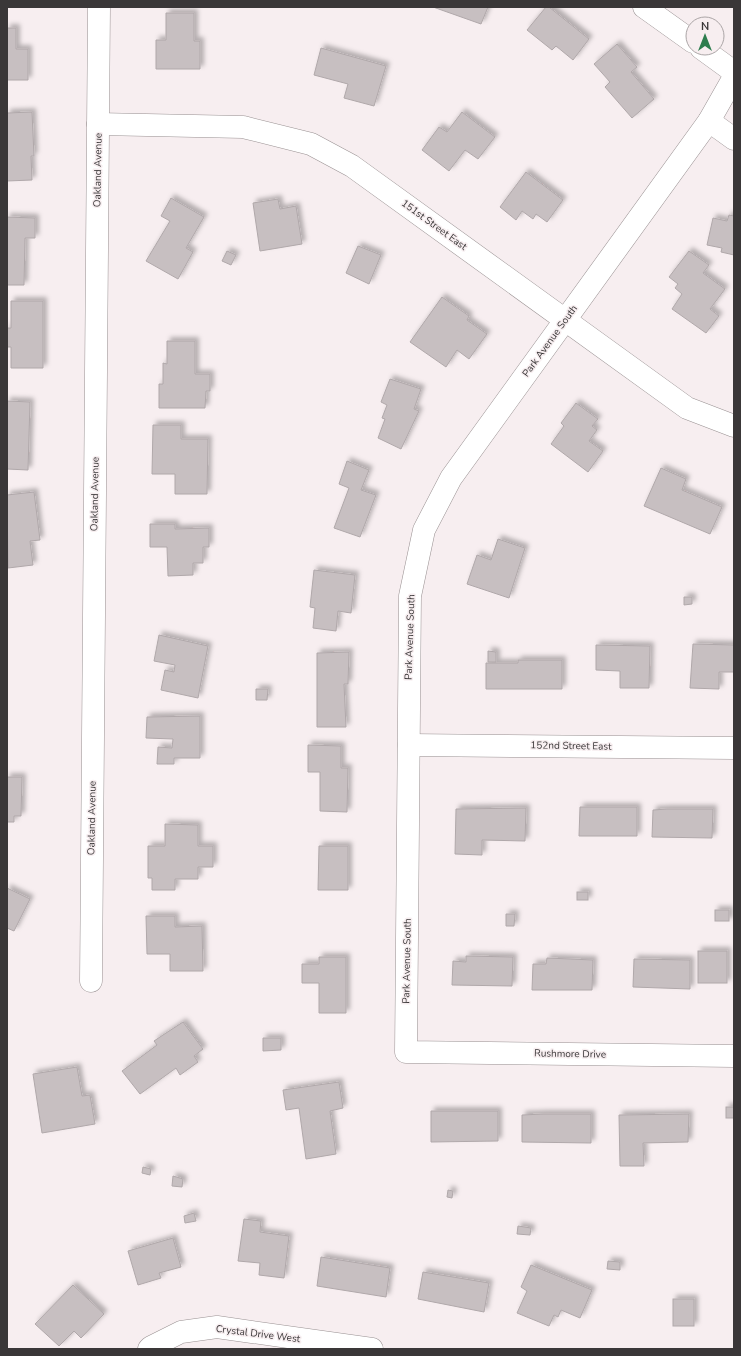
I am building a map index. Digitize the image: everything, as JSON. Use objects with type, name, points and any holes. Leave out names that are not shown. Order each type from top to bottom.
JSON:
[{"type":"street","name":"Oakland Avenue","points":[[91,981],[99,7]]},
{"type":"street","points":[[644,7],[685,36]]},
{"type":"street","points":[[712,56],[734,72]]},
{"type":"street","name":"Park Avenue South","points":[[406,1052],[410,596],[424,530],[451,478],[709,121],[734,77]]},
{"type":"street","points":[[709,121],[734,139]]},
{"type":"street","name":"151st Street East","points":[[98,124],[243,127],[311,144],[352,166],[687,408],[734,426]]},
{"type":"street","name":"152nd Street East","points":[[408,745],[734,748]]},
{"type":"street","name":"Rushmore Drive","points":[[406,1052],[734,1056]]},
{"type":"street","name":"Crystal Drive West","points":[[149,1349],[181,1332],[217,1327],[372,1349]]},
{"type":"building","points":[[433,7],[488,7],[481,24]]},
{"type":"building","points":[[546,7],[549,7],[589,39],[573,60],[556,46],[552,50],[527,30]]},
{"type":"building","points":[[166,13],[194,13],[194,41],[200,41],[200,69],[156,69],[156,40],[166,40]]},
{"type":"building","points":[[7,28],[16,28],[16,49],[28,49],[28,80],[7,80]]},
{"type":"building","points":[[617,44],[637,67],[631,72],[654,99],[632,118],[605,87],[610,82],[594,64]]},
{"type":"building","points":[[321,48],[386,66],[374,106],[344,98],[348,84],[314,75]]},
{"type":"building","points":[[32,112],[34,156],[31,156],[32,180],[7,181],[7,113]]},
{"type":"building","points":[[462,112],[495,137],[478,159],[465,150],[449,171],[422,150],[439,127],[447,132]]},
{"type":"building","points":[[526,172],[563,200],[547,222],[536,214],[533,219],[522,211],[516,220],[500,207]]},
{"type":"building","points":[[171,198],[204,217],[186,248],[193,252],[178,279],[146,261],[170,221],[161,216]]},
{"type":"building","points":[[278,199],[280,209],[296,206],[302,244],[260,251],[253,203]]},
{"type":"building","points":[[729,215],[734,216],[734,255],[721,252],[722,248],[707,245],[713,218],[727,221]]},
{"type":"building","points":[[7,217],[35,218],[35,238],[25,238],[24,285],[7,285]]},
{"type":"building","points":[[358,246],[381,255],[369,284],[346,273]]},
{"type":"building","points":[[227,251],[236,255],[231,265],[222,261]]},
{"type":"building","points":[[689,251],[709,265],[703,273],[725,289],[710,309],[719,316],[706,333],[672,309],[682,294],[675,288],[678,284],[669,277]]},
{"type":"building","points":[[442,297],[469,316],[467,320],[487,334],[469,359],[457,350],[446,367],[410,342]]},
{"type":"building","points":[[11,301],[43,301],[43,368],[11,368],[11,347],[7,347],[7,328],[11,328]]},
{"type":"building","points":[[167,341],[195,341],[195,374],[210,374],[210,391],[206,391],[205,408],[159,408],[159,384],[163,384],[163,363],[167,364]]},
{"type":"building","points":[[390,379],[421,389],[414,409],[419,411],[401,449],[378,438],[385,419],[382,418],[387,405],[381,402]]},
{"type":"building","points":[[7,401],[30,402],[28,470],[7,469]]},
{"type":"building","points":[[576,403],[598,419],[592,426],[597,430],[589,441],[603,451],[588,472],[551,444],[564,426],[561,423]]},
{"type":"building","points":[[153,425],[181,425],[181,439],[208,439],[207,494],[175,494],[175,474],[152,474]]},
{"type":"building","points":[[347,461],[369,470],[361,490],[376,495],[360,537],[334,528],[349,488],[339,484]]},
{"type":"building","points":[[661,468],[686,479],[682,490],[722,507],[710,534],[644,506]]},
{"type":"building","points":[[34,492],[40,540],[30,541],[33,565],[8,568],[7,495]]},
{"type":"building","points":[[150,524],[175,524],[175,529],[209,528],[209,547],[203,547],[203,563],[193,563],[193,575],[168,576],[167,547],[150,547]]},
{"type":"building","points":[[498,539],[525,548],[509,598],[467,584],[477,555],[491,560]]},
{"type":"building","points":[[314,570],[355,575],[351,613],[338,611],[336,631],[313,628],[315,608],[310,607]]},
{"type":"building","points":[[684,597],[692,597],[692,604],[684,605]]},
{"type":"building","points":[[159,635],[208,646],[198,698],[161,690],[165,670],[174,672],[175,665],[154,661]]},
{"type":"building","points":[[693,644],[734,645],[734,672],[719,672],[719,689],[690,688]]},
{"type":"building","points":[[596,645],[650,646],[649,688],[620,688],[620,671],[596,670]]},
{"type":"building","points":[[488,651],[496,652],[496,662],[488,662]]},
{"type":"building","points":[[349,652],[348,684],[344,684],[346,727],[317,727],[317,653]]},
{"type":"building","points":[[518,660],[562,660],[562,689],[486,689],[486,663],[518,663]]},
{"type":"building","points":[[256,689],[268,689],[267,700],[256,700]]},
{"type":"building","points":[[200,716],[200,758],[174,758],[174,764],[157,764],[158,747],[172,748],[173,739],[146,738],[147,717]]},
{"type":"building","points":[[308,745],[341,746],[341,768],[348,768],[347,812],[320,811],[320,772],[308,772]]},
{"type":"building","points":[[7,777],[22,777],[21,816],[14,816],[14,822],[7,822]]},
{"type":"building","points":[[580,807],[637,807],[637,836],[579,836]]},
{"type":"building","points":[[526,808],[525,841],[482,840],[482,855],[455,854],[456,809]]},
{"type":"building","points":[[713,809],[712,838],[652,837],[653,810]]},
{"type":"building","points":[[165,824],[198,825],[198,846],[213,846],[213,867],[198,867],[198,879],[175,879],[175,890],[152,890],[152,878],[148,878],[148,846],[165,846]]},
{"type":"building","points":[[319,846],[348,846],[348,890],[318,890]]},
{"type":"building","points":[[7,888],[30,899],[14,931],[7,928]]},
{"type":"building","points":[[577,892],[588,892],[588,900],[577,900]]},
{"type":"building","points":[[715,910],[729,910],[729,921],[715,921]]},
{"type":"building","points":[[506,914],[515,914],[514,926],[506,926]]},
{"type":"building","points":[[146,916],[175,916],[175,927],[202,926],[203,971],[170,971],[170,954],[147,954]]},
{"type":"building","points":[[698,951],[727,951],[727,983],[698,983]]},
{"type":"building","points":[[466,956],[513,957],[512,986],[452,985],[453,961],[466,962]]},
{"type":"building","points":[[319,957],[346,957],[346,1013],[319,1013],[319,983],[302,983],[302,964],[319,964]]},
{"type":"building","points":[[547,958],[593,960],[592,990],[532,990],[533,964],[546,964]]},
{"type":"building","points":[[634,959],[690,960],[690,989],[633,987]]},
{"type":"building","points":[[183,1022],[203,1049],[194,1056],[198,1062],[180,1075],[176,1068],[140,1094],[122,1071],[157,1045],[154,1041]]},
{"type":"building","points":[[263,1038],[281,1038],[281,1050],[263,1051]]},
{"type":"building","points":[[77,1067],[82,1096],[90,1095],[95,1124],[42,1133],[33,1074]]},
{"type":"building","points":[[339,1082],[343,1108],[330,1111],[336,1154],[306,1159],[299,1108],[286,1110],[283,1090]]},
{"type":"building","points":[[726,1107],[734,1107],[734,1118],[726,1118]]},
{"type":"building","points":[[431,1111],[498,1111],[498,1141],[431,1142]]},
{"type":"building","points":[[591,1114],[591,1143],[522,1142],[522,1115]]},
{"type":"building","points":[[689,1114],[688,1142],[643,1143],[644,1166],[620,1166],[619,1115]]},
{"type":"building","points":[[143,1167],[151,1169],[150,1175],[142,1173]]},
{"type":"building","points":[[173,1176],[183,1179],[182,1187],[172,1186]]},
{"type":"building","points":[[448,1190],[453,1191],[452,1198],[447,1197]]},
{"type":"building","points":[[194,1213],[196,1221],[185,1223],[184,1216]]},
{"type":"building","points":[[244,1219],[261,1221],[260,1232],[289,1236],[284,1278],[259,1275],[260,1263],[238,1261]]},
{"type":"building","points":[[518,1226],[531,1228],[530,1235],[517,1234]]},
{"type":"building","points":[[173,1238],[181,1267],[159,1273],[161,1278],[138,1285],[128,1251]]},
{"type":"building","points":[[321,1257],[390,1268],[386,1297],[317,1286]]},
{"type":"building","points":[[608,1261],[620,1262],[620,1270],[607,1269]]},
{"type":"building","points":[[531,1265],[592,1290],[580,1318],[561,1310],[558,1317],[554,1315],[549,1326],[517,1313],[527,1291],[521,1287]]},
{"type":"building","points":[[423,1272],[489,1283],[484,1312],[418,1299]]},
{"type":"building","points":[[73,1285],[104,1314],[81,1338],[74,1331],[59,1346],[35,1324]]},
{"type":"building","points":[[673,1299],[694,1299],[694,1326],[673,1326]]}]
